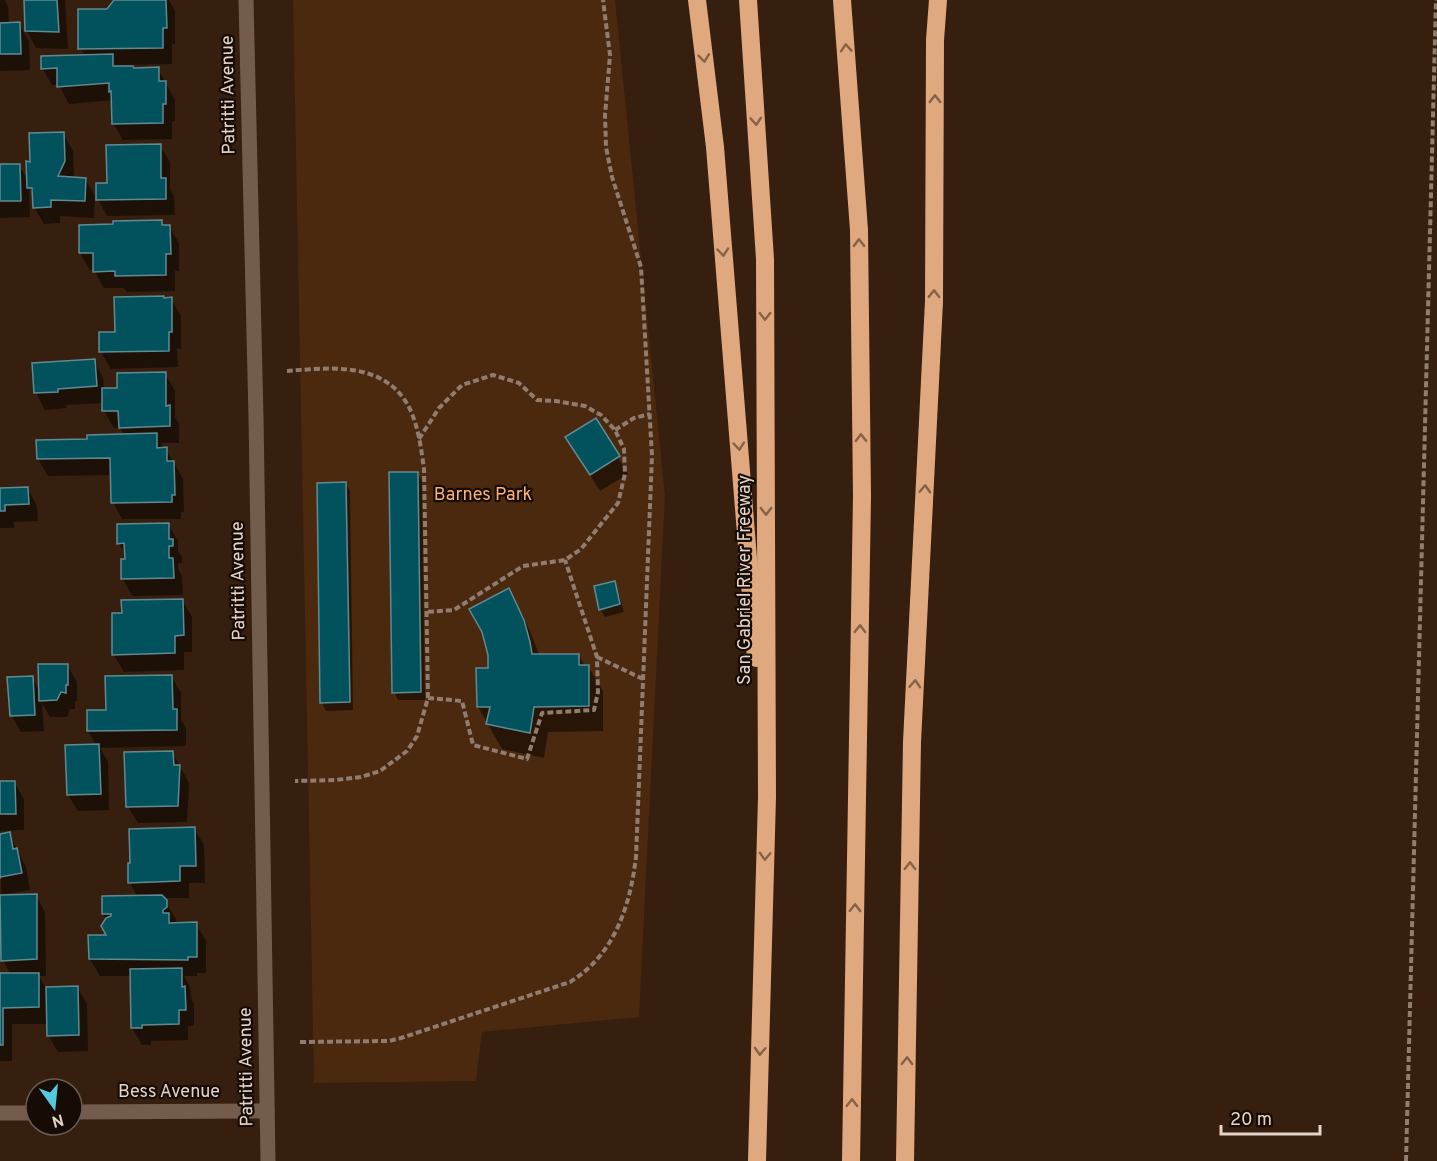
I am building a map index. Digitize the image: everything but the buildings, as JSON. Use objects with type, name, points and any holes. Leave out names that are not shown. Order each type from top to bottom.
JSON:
[{"type":"highway","points":[[697,0],[716,159],[767,797]]},
{"type":"highway","name":"San Gabriel River Freeway","points":[[748,0],[765,259],[767,797],[757,1161]]},
{"type":"highway","points":[[842,0],[859,231],[862,496],[851,1161]]},
{"type":"highway","points":[[931,0],[935,40]]},
{"type":"highway","points":[[905,1161],[912,742],[934,301],[935,40],[938,0]]},
{"type":"street","name":"Patritti Avenue","points":[[246,0],[256,417],[268,1161]]},
{"type":"street","name":"Bess Avenue","points":[[84,1112],[267,1111]]},
{"type":"street","points":[[0,1113],[24,1113]]},
{"type":"path","points":[[300,1042],[389,1041],[570,982],[585,973],[600,957],[617,932],[633,886],[652,456],[641,267],[612,177],[606,147],[605,116],[610,55],[603,0]]},
{"type":"path","points":[[1406,1161],[1436,0]]},
{"type":"path","points":[[287,371],[332,368],[361,371],[393,387],[406,403],[419,439],[424,469],[428,698],[417,736],[407,751],[380,771],[362,777],[295,781]]},
{"type":"path","points":[[419,439],[439,408],[462,385],[493,375],[519,383],[537,400],[585,406],[601,415],[615,430],[624,449],[625,474],[618,503],[581,549],[565,560],[523,566],[454,609],[426,612]]},
{"type":"path","points":[[615,430],[634,418],[650,414]]},
{"type":"path","points":[[428,698],[462,701],[473,745],[527,759],[542,713],[594,710],[598,692],[597,657],[565,560]]},
{"type":"path","points":[[597,657],[643,679]]},
{"type":"green space","name":"Barnes Park","points":[[293,0],[615,0],[665,496],[639,1017],[482,1032],[476,1081],[314,1083]]}]
